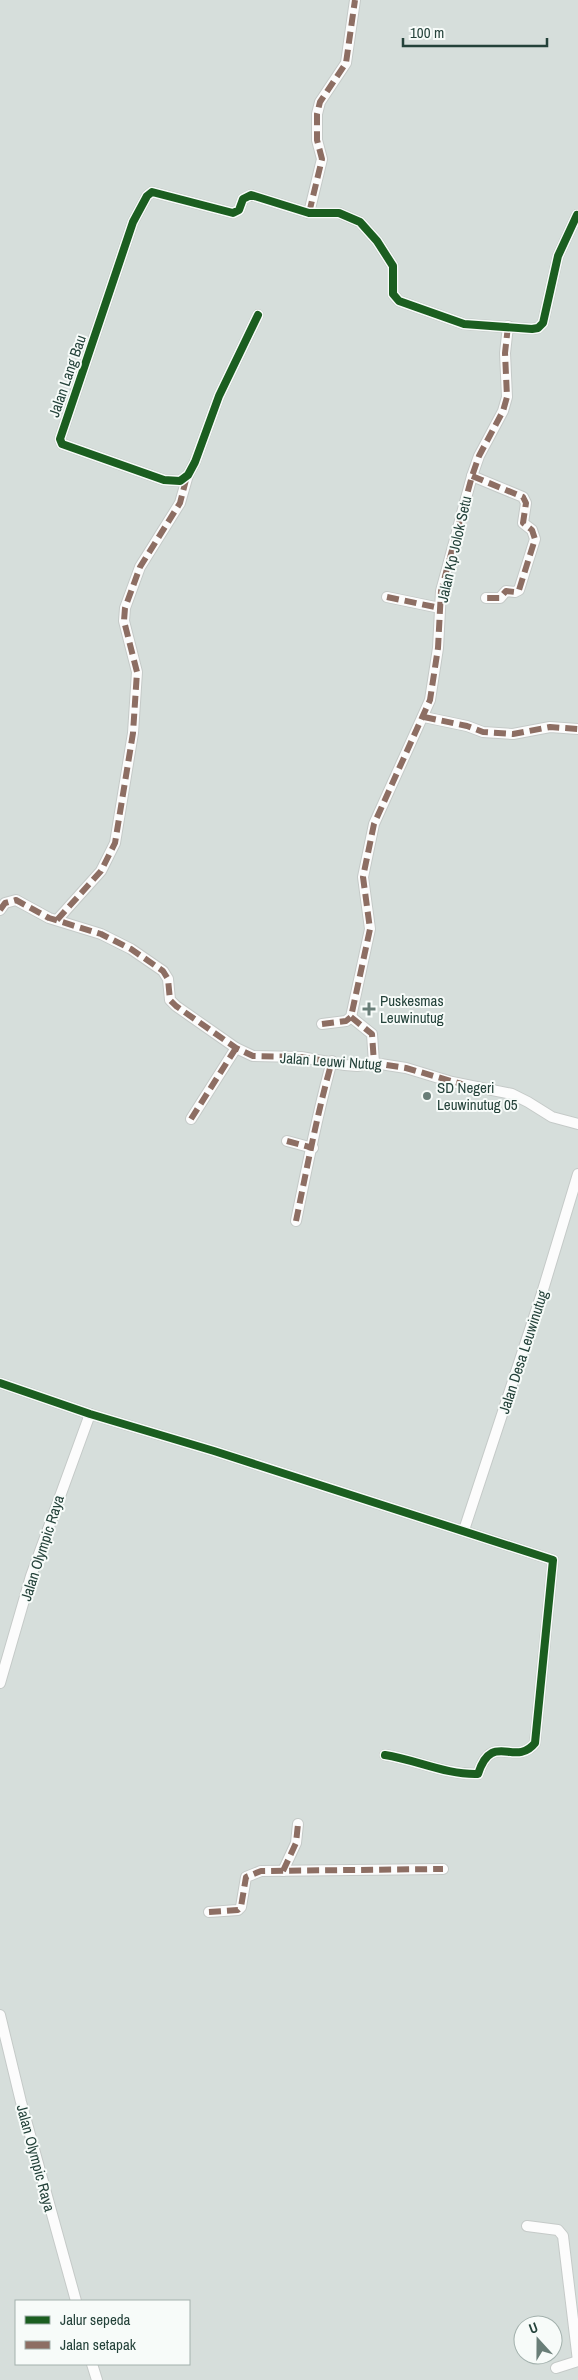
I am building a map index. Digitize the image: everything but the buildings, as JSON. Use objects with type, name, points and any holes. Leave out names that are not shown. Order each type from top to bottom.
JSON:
[{"type":"street","points":[[355,0],[346,63],[320,102],[317,114],[317,140],[322,159],[309,213],[339,213],[360,222],[377,241],[393,266],[393,294],[399,301],[464,324],[538,328],[542,323],[558,256],[577,215]]},
{"type":"street","name":"Jalan Lang Bau","points":[[188,475],[180,481],[164,480],[70,448],[62,444],[60,439],[133,222],[147,196],[152,192],[233,213],[239,210],[242,199],[250,195],[309,213]]},
{"type":"street","points":[[57,920],[100,872],[115,844],[133,734],[137,672],[124,621],[125,608],[140,567],[180,503],[188,475],[195,462],[219,396],[258,316]]},
{"type":"street","name":"Jalan Kp Jolok Setu","points":[[348,1019],[370,929],[363,877],[374,824],[424,717],[434,680],[441,591],[472,476],[505,405],[508,326]]},
{"type":"street","points":[[472,476],[523,497],[526,502],[523,523],[535,535],[520,590],[515,592],[506,591],[500,598],[486,598]]},
{"type":"street","points":[[387,597],[440,608]]},
{"type":"street","points":[[424,717],[493,733],[513,734],[550,728],[578,728]]},
{"type":"street","name":"Jalan Leuwi Nutug","points":[[0,910],[5,903],[16,900],[57,920],[108,937],[148,960],[163,971],[168,979],[170,1000],[236,1048],[253,1056],[300,1057],[357,1066],[374,1063],[406,1068],[512,1094],[552,1117],[578,1124]]},
{"type":"street","points":[[322,1024],[348,1019],[372,1034],[374,1063]]},
{"type":"street","points":[[191,1119],[236,1048]]},
{"type":"street","points":[[296,1222],[319,1108],[332,1061]]},
{"type":"street","points":[[288,1141],[312,1148]]},
{"type":"street","name":"Jalan Desa Leuwinutug","points":[[464,1530],[542,1293],[578,1174]]},
{"type":"street","points":[[0,1383],[90,1414],[214,1451],[553,1560],[535,1743],[520,1753],[502,1751],[489,1754],[482,1761],[478,1774],[443,1771],[412,1759],[385,1755]]},
{"type":"street","name":"Jalan Olympic Raya","points":[[0,1683],[31,1576],[90,1414]]},
{"type":"street","points":[[283,1871],[296,1844],[298,1824]]},
{"type":"street","points":[[209,1912],[238,1910],[241,1907],[244,1881],[250,1874],[261,1871],[443,1869]]},
{"type":"street","name":"Jalan Olympic Raya","points":[[0,2015],[21,2102],[76,2300]]},
{"type":"street","points":[[527,2226],[558,2230],[563,2236],[578,2361],[556,2368]]},
{"type":"street","points":[[92,2365],[97,2380]]},
{"type":"shaded area","points":[[0,0],[578,0],[578,2380],[0,2380]]},
{"type":"marked path","points":[[309,213],[322,159],[317,140],[317,114],[320,102],[346,63],[355,0]]},
{"type":"marked path","points":[[322,1024],[346,1021],[351,1017],[370,929],[363,877],[374,824],[430,700],[438,648],[441,591],[472,476],[479,456],[503,411],[507,397],[505,353],[508,326]]},
{"type":"marked path","points":[[57,920],[101,871],[115,843],[133,733],[137,672],[124,621],[125,608],[140,567],[180,503],[187,476]]},
{"type":"marked path","points":[[472,476],[523,497],[526,503],[523,523],[532,530],[535,539],[519,590],[515,592],[506,591],[500,598],[486,598]]},
{"type":"marked path","points":[[387,597],[440,608]]},
{"type":"marked path","points":[[424,717],[467,726],[483,732],[513,734],[550,727],[578,729]]},
{"type":"marked path","points":[[0,910],[5,903],[16,900],[49,918],[101,934],[131,949],[163,971],[168,979],[170,1000],[176,1006],[236,1048],[253,1056],[301,1057],[357,1066],[374,1063],[406,1068],[465,1085]]},
{"type":"marked path","points":[[351,1017],[372,1034],[374,1063]]},
{"type":"marked path","points":[[191,1119],[236,1048]]},
{"type":"marked path","points":[[296,1221],[332,1061]]},
{"type":"marked path","points":[[287,1141],[313,1148]]},
{"type":"marked path","points":[[283,1871],[296,1843],[298,1824]]},
{"type":"marked path","points":[[209,1912],[238,1910],[241,1907],[246,1877],[261,1871],[443,1869]]},
{"type":"cycle path","points":[[258,315],[219,396],[195,462],[188,475],[180,481],[164,480],[62,444],[60,439],[133,222],[147,196],[152,192],[233,213],[239,210],[243,199],[251,195],[309,213],[339,213],[360,222],[377,241],[393,266],[393,294],[399,301],[464,324],[532,329],[538,328],[543,323],[558,256],[577,215]]},
{"type":"cycle path","points":[[0,1383],[90,1414],[214,1451],[553,1560],[535,1743],[527,1750],[520,1752],[497,1751],[490,1754],[484,1761],[478,1774],[443,1770],[385,1755]]},
{"type":"place","name":"Puskesmas Leuwinutug","points":[[369,1009]]},
{"type":"place","name":"SD Negeri Leuwinutug 05","points":[[427,1096]]}]
